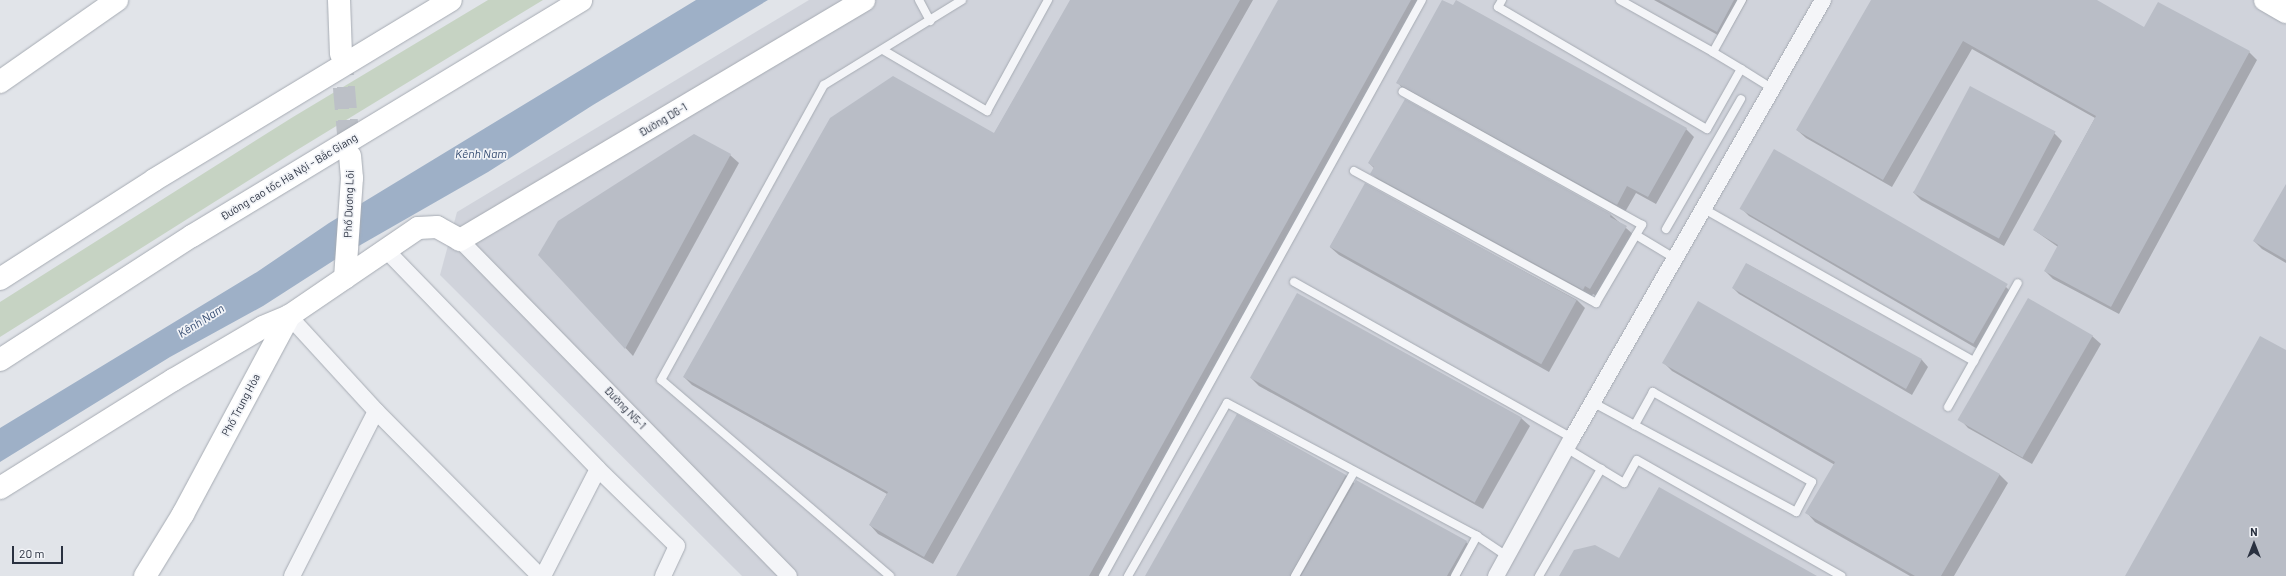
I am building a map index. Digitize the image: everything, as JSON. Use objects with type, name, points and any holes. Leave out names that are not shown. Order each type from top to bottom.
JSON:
[{"type":"main road","points":[[0,82],[117,0]]},
{"type":"main road","points":[[339,0],[341,54]]},
{"type":"main road","points":[[0,279],[154,180],[451,0]]},
{"type":"main road","name":"Đường cao tốc Hà Nội - Bắc Giang","points":[[0,360],[192,236],[581,0]]},
{"type":"main road","name":"Đường D6-1","points":[[460,240],[864,0]]},
{"type":"main road","points":[[2265,0],[2286,12]]},
{"type":"main road","name":"Phố Dương Lôi","points":[[345,278],[352,178],[350,156]]},
{"type":"main road","name":"Phố Trung Hòa","points":[[145,576],[182,514],[289,316],[387,251],[418,228],[426,226],[437,227],[460,240]]},
{"type":"main road","points":[[0,488],[173,380],[263,327],[289,316]]},
{"type":"street","points":[[1496,576],[1592,402],[1676,259],[1823,0]]},
{"type":"street","name":"Đường N5-1","points":[[460,240],[789,576]]},
{"type":"street","points":[[387,251],[598,470],[677,546],[663,576]]},
{"type":"street","points":[[289,316],[376,411],[541,576],[598,470]]},
{"type":"street","points":[[292,576],[376,411]]},
{"type":"lane","points":[[918,0],[930,21]]},
{"type":"lane","points":[[890,576],[661,380],[824,85],[962,0]]},
{"type":"lane","points":[[883,50],[987,112],[1048,0]]},
{"type":"lane","points":[[1103,576],[1422,0]]},
{"type":"lane","points":[[1502,0],[1498,6],[1707,129],[1741,69]]},
{"type":"lane","points":[[1620,0],[1713,52],[1773,88]]},
{"type":"lane","points":[[1713,52],[1742,0]]},
{"type":"lane","points":[[1354,171],[1596,303],[1642,225],[1403,92]]},
{"type":"lane","points":[[1666,229],[1742,99]]},
{"type":"lane","points":[[1704,209],[1974,361]]},
{"type":"lane","points":[[1636,235],[1676,259]]},
{"type":"lane","points":[[1294,282],[1569,443],[1601,469],[1624,483],[1638,460],[1840,576]]},
{"type":"lane","points":[[1948,407],[2018,283]]},
{"type":"lane","points":[[1592,402],[1796,512],[1812,482],[1653,392],[1635,425]]},
{"type":"lane","points":[[1128,576],[1227,403],[1354,472],[1478,536],[1507,556]]},
{"type":"lane","points":[[1539,576],[1601,469]]},
{"type":"lane","points":[[1295,576],[1354,472]]},
{"type":"lane","points":[[1455,576],[1478,536]]},
{"type":"shaded area","points":[[809,0],[2286,0],[2286,576],[742,576],[440,275],[457,212]]},
{"type":"green space","points":[[488,0],[543,0],[297,150],[0,337],[0,302],[293,117]]},
{"type":"water","name":"Kênh Nam","points":[[696,0],[768,0],[593,105],[488,172],[336,259],[263,306],[170,357],[0,462],[0,428],[257,272],[329,223]]},
{"type":"building","points":[[1070,0],[1240,0],[924,557],[869,525],[888,492],[683,377],[830,118],[893,76],[994,133]]},
{"type":"building","points":[[1278,0],[1411,0],[1089,576],[956,576]]},
{"type":"building","points":[[1442,0],[1453,5],[1456,0],[1687,128],[1648,197],[1627,186],[1617,205],[1396,83]]},
{"type":"building","points":[[1659,0],[1734,0],[1717,32]]},
{"type":"building","points":[[1871,0],[2097,0],[2144,27],[2158,2],[2250,51],[2111,307],[2044,271],[2058,245],[2033,230],[2096,116],[1963,41],[1883,180],[1796,130]]},
{"type":"building","points":[[1970,86],[2056,132],[1999,238],[1913,193]]},
{"type":"building","points":[[1405,99],[1611,214],[1610,217],[1627,226],[1590,289],[1585,286],[1583,290],[1370,174],[1374,167],[1368,163]]},
{"type":"building","points":[[694,134],[731,154],[625,349],[538,255],[558,221]]},
{"type":"building","points":[[1774,149],[2008,284],[1973,344],[1740,209]]},
{"type":"building","points":[[1365,183],[1577,300],[1541,364],[1330,247]]},
{"type":"building","points":[[2286,184],[2286,260],[2253,241]]},
{"type":"building","points":[[1746,263],[1922,359],[1906,389],[1732,288]]},
{"type":"building","points":[[1297,293],[1522,418],[1475,502],[1250,378]]},
{"type":"building","points":[[2028,298],[2093,335],[2022,458],[1958,420]]},
{"type":"building","points":[[1698,301],[2000,474],[1941,576],[1915,576],[1805,513],[1835,462],[1662,363]]},
{"type":"building","points":[[2260,336],[2286,350],[2286,576],[2125,576]]},
{"type":"building","points":[[1237,414],[1346,475],[1290,576],[1145,576]]},
{"type":"building","points":[[1356,480],[1467,541],[1447,576],[1301,576]]},
{"type":"building","points":[[1659,487],[1817,576],[1559,576],[1574,550],[1595,545],[1619,558]]},
{"type":"tunnel","points":[[341,54],[350,156]]}]
